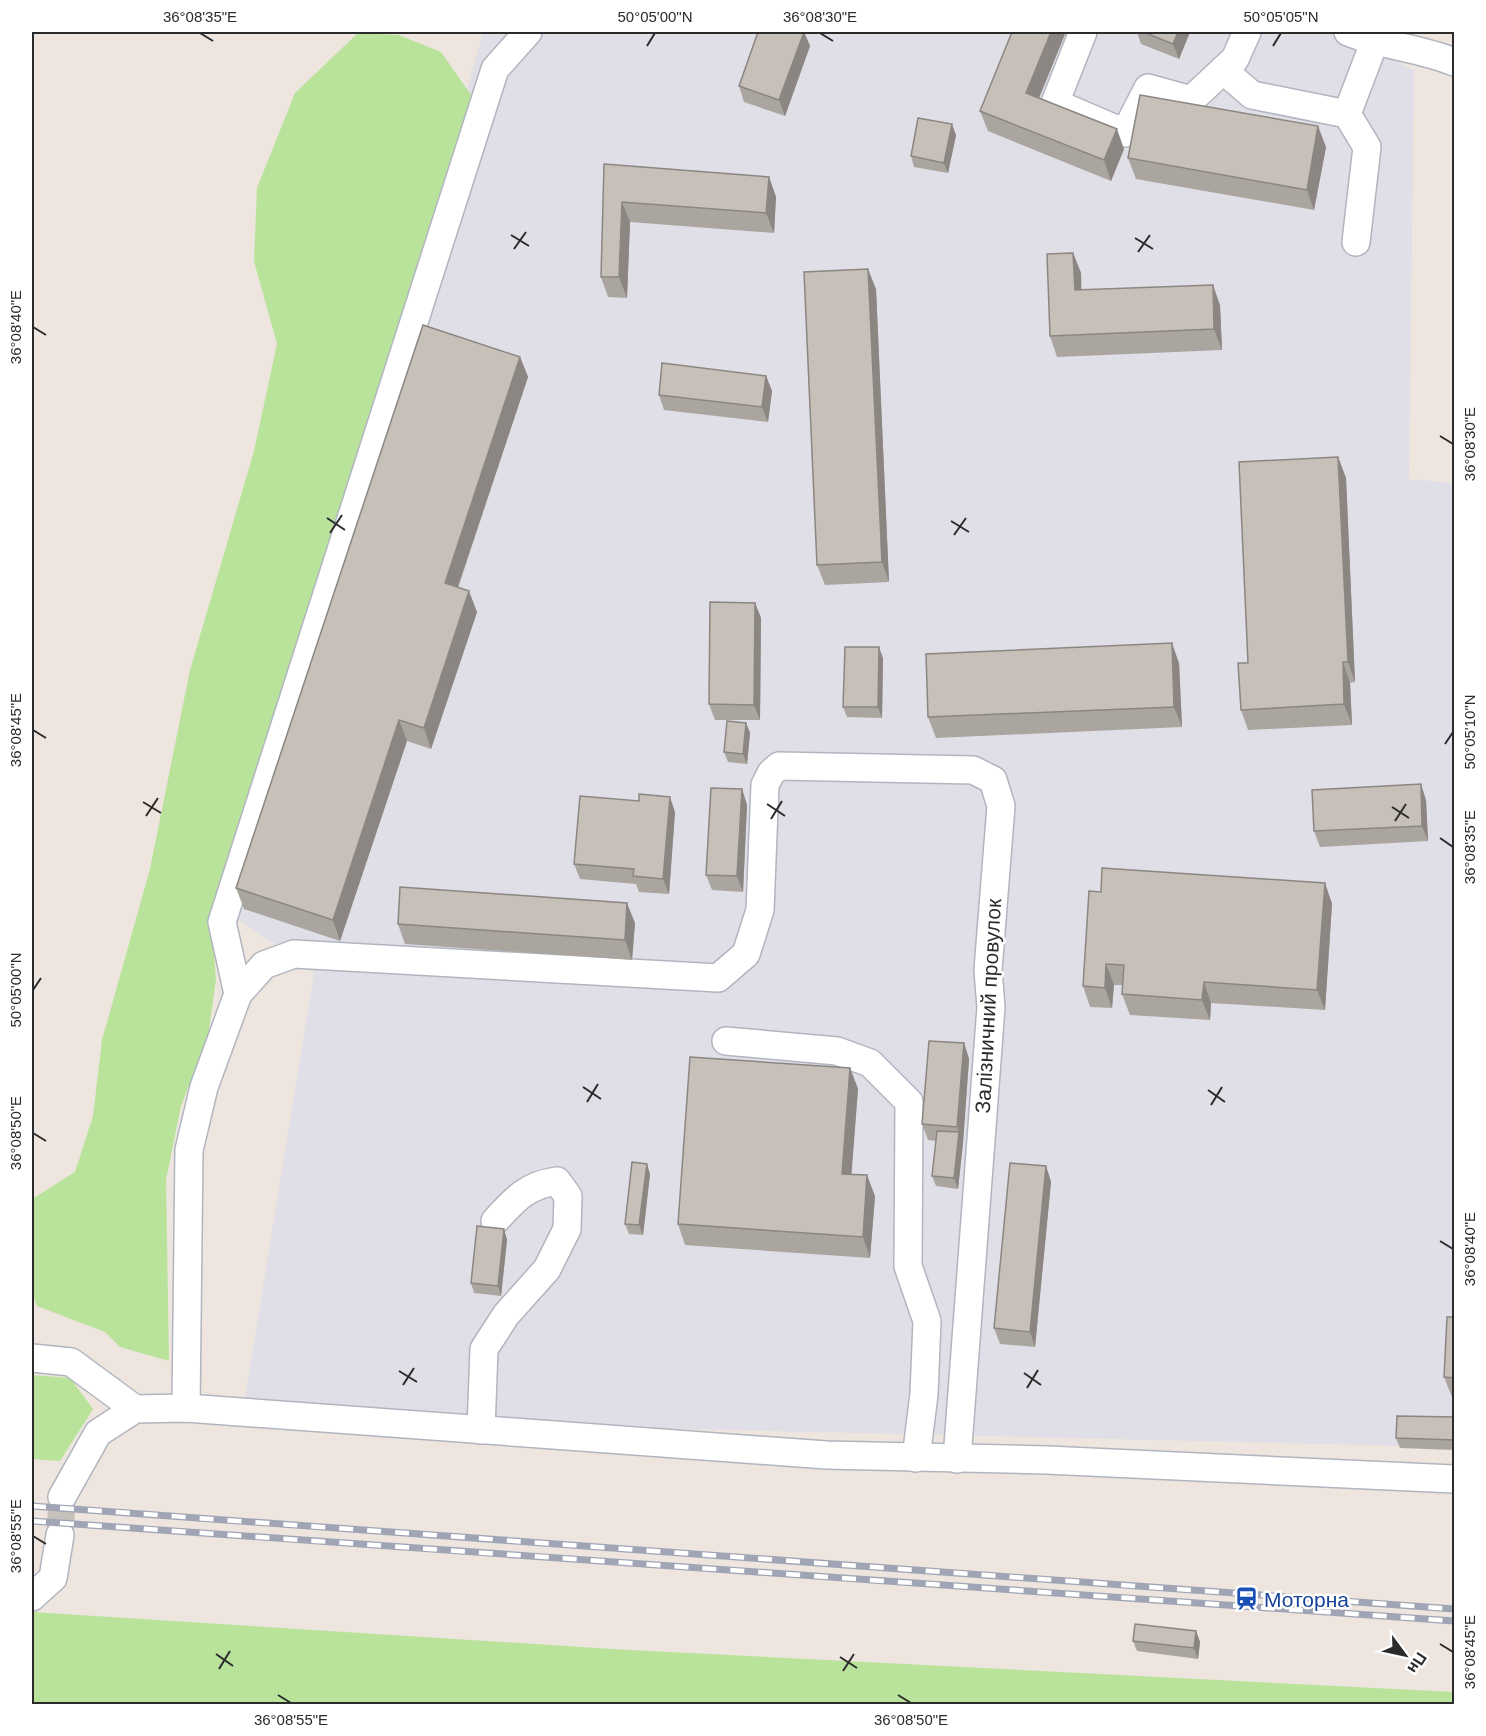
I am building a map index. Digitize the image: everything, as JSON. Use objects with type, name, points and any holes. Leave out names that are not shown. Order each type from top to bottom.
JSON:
[{"type":"street","points":[[186,1408],[189,1150],[204,1087],[238,994],[222,922],[495,69],[528,32]]},
{"type":"street","points":[[1083,32],[1055,104],[1125,133],[1148,88],[1191,100],[1235,59],[1246,32]]},
{"type":"street","points":[[1348,32],[1374,43],[1443,58]]},
{"type":"street","points":[[1347,114],[1374,43]]},
{"type":"street","points":[[1223,70],[1252,95],[1347,114],[1367,147],[1356,242]]},
{"type":"street","name":"Залізничний провулок","points":[[238,994],[264,965],[294,954],[718,978],[746,954],[760,910],[765,785],[771,773],[779,766],[973,770],[993,780],[1001,806],[988,970],[991,1007],[957,1459]]},
{"type":"street","points":[[726,1041],[837,1051],[870,1063],[909,1102],[908,1266],[927,1321],[924,1394],[916,1458]]},
{"type":"street","points":[[481,1430],[484,1349],[506,1316],[547,1269],[567,1229],[568,1196],[557,1181],[536,1184],[514,1200],[495,1221]]},
{"type":"street","points":[[32,1358],[71,1362],[135,1409]]},
{"type":"street","points":[[62,1497],[98,1433],[135,1409],[186,1408],[826,1455],[1047,1460],[1455,1479]]},
{"type":"street","points":[[32,1597],[53,1578],[60,1535]]},
{"type":"shaded area","points":[[483,32],[1332,32],[1414,70],[1409,479],[1454,483],[1454,1447],[644,1428],[245,1398],[314,973],[235,917]]},
{"type":"green space","points":[[358,33],[399,35],[441,52],[476,102],[211,915],[216,979],[208,1036],[181,1106],[166,1180],[169,1361],[120,1347],[105,1332],[37,1306],[32,1293],[32,1199],[75,1172],[93,1116],[102,1040],[150,869],[190,670],[254,451],[277,344],[254,261],[257,188],[295,93]]},
{"type":"green space","points":[[32,1375],[70,1378],[93,1409],[60,1461],[32,1459]]},
{"type":"green space","points":[[32,1612],[629,1650],[1454,1692],[1454,1704],[32,1704]]},
{"type":"building","points":[[758,32],[804,32],[779,100],[739,86]]},
{"type":"building","points":[[1012,32],[1051,32],[1026,93],[1117,129],[1104,160],[980,111]]},
{"type":"building","points":[[1143,32],[1178,32],[1173,44]]},
{"type":"building","points":[[1140,95],[1318,126],[1307,190],[1128,158]]},
{"type":"building","points":[[918,118],[952,124],[944,163],[911,156]]},
{"type":"building","points":[[604,164],[769,177],[766,213],[622,202],[619,277],[601,277]]},
{"type":"building","points":[[1073,253],[1075,290],[1213,285],[1214,329],[1050,336],[1047,254]]},
{"type":"building","points":[[868,269],[882,562],[817,565],[804,272]]},
{"type":"building","points":[[423,325],[520,357],[445,583],[469,591],[424,728],[399,720],[333,920],[236,888]]},
{"type":"building","points":[[662,363],[766,376],[762,407],[659,395]]},
{"type":"building","points":[[1338,457],[1348,662],[1343,662],[1344,704],[1241,710],[1238,663],[1248,663],[1239,462]]},
{"type":"building","points":[[710,602],[755,603],[754,705],[709,704]]},
{"type":"building","points":[[1172,643],[1174,707],[928,717],[926,654]]},
{"type":"building","points":[[845,647],[879,647],[878,707],[843,707]]},
{"type":"building","points":[[727,721],[746,723],[743,754],[724,752]]},
{"type":"building","points":[[1421,784],[1422,826],[1314,831],[1312,790]]},
{"type":"building","points":[[711,788],[742,789],[737,876],[706,875]]},
{"type":"building","points":[[639,794],[670,797],[663,879],[633,876],[634,869],[574,864],[580,796],[639,801]]},
{"type":"building","points":[[1102,868],[1325,883],[1317,990],[1204,982],[1202,1000],[1122,994],[1124,965],[1106,964],[1105,988],[1083,986],[1089,891],[1101,892]]},
{"type":"building","points":[[400,887],[627,903],[625,940],[398,924]]},
{"type":"building","points":[[929,1041],[964,1043],[957,1127],[922,1124]]},
{"type":"building","points":[[690,1057],[850,1068],[842,1174],[867,1175],[863,1237],[678,1224]]},
{"type":"building","points":[[937,1131],[959,1132],[954,1178],[932,1176]]},
{"type":"building","points":[[632,1162],[647,1164],[639,1225],[625,1224]]},
{"type":"building","points":[[1010,1163],[1046,1166],[1030,1332],[994,1328]]},
{"type":"building","points":[[477,1226],[504,1229],[498,1286],[471,1283]]},
{"type":"building","points":[[1447,1317],[1455,1317],[1455,1378],[1444,1377]]},
{"type":"building","points":[[1397,1416],[1455,1417],[1455,1440],[1396,1438]]},
{"type":"building","points":[[1135,1624],[1196,1631],[1194,1648],[1133,1641]]},
{"type":"tunnel","points":[[60,1535],[62,1497]]},
{"type":"railway","points":[[32,1506],[1454,1609]]},
{"type":"railway","points":[[32,1521],[1454,1621]]},
{"type":"place","name":"Моторна","points":[[1246,1599]]}]
